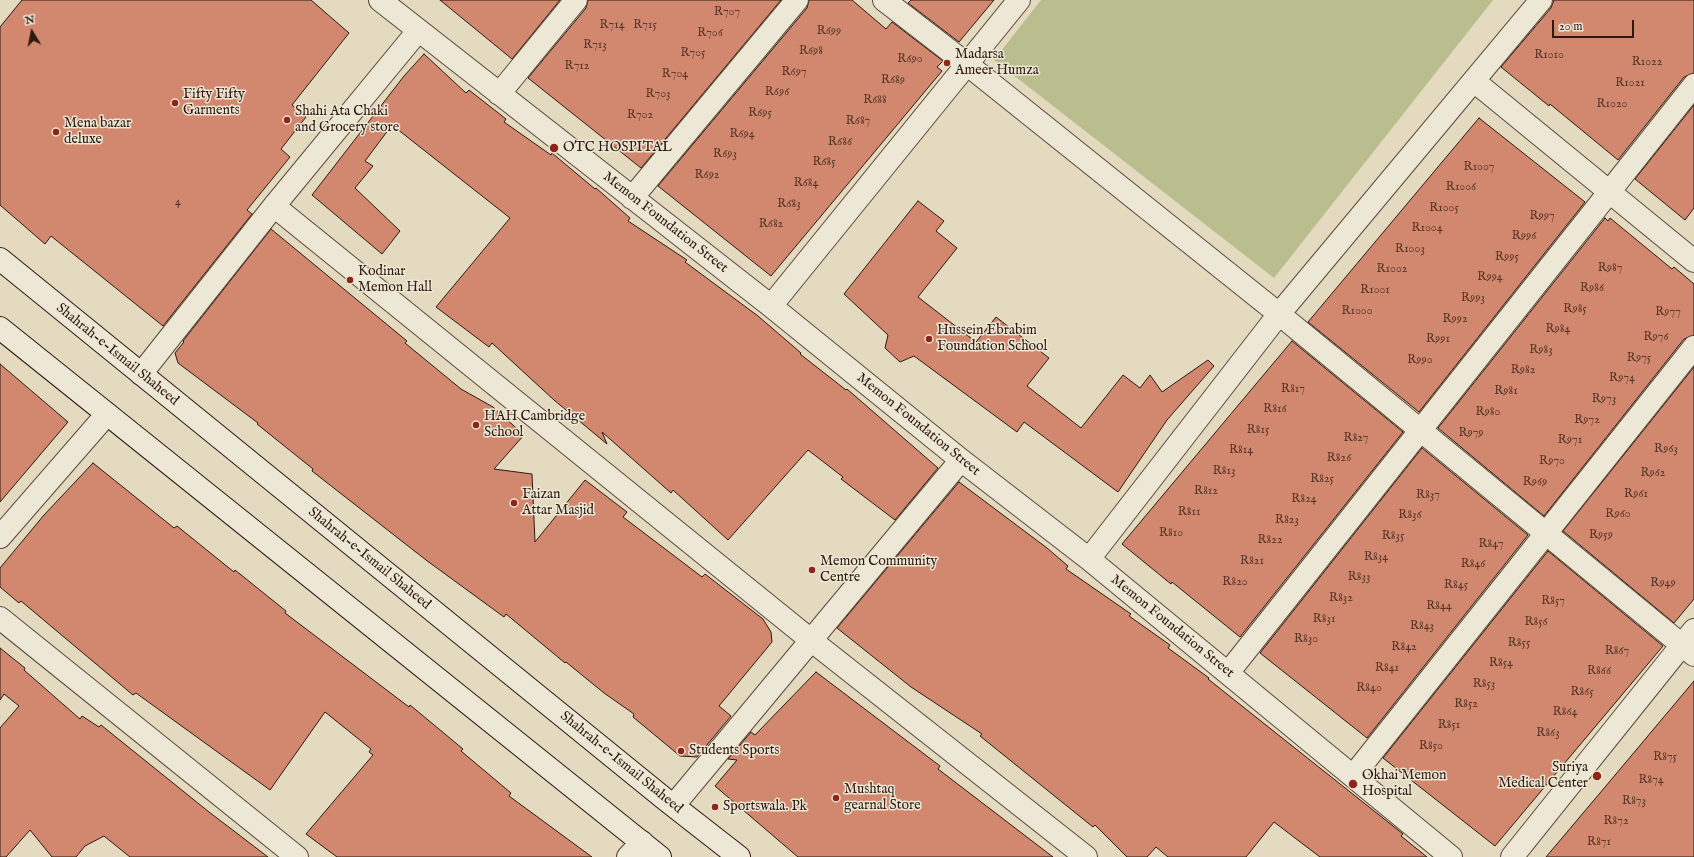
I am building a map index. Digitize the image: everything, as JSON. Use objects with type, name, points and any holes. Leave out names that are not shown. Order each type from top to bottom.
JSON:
[{"type":"street","name":"Memon Foundation Street","points":[[380,0],[771,306],[961,460],[1089,559],[1451,857]]},
{"type":"street","points":[[499,94],[576,0]]},
{"type":"street","points":[[632,198],[797,0]]},
{"type":"street","points":[[884,0],[968,65],[1279,314],[1545,532],[1690,643],[1512,857]]},
{"type":"street","points":[[771,306],[968,65],[1019,0]]},
{"type":"street","points":[[1089,559],[1279,314],[1541,0]]},
{"type":"street","points":[[141,374],[274,206],[418,31]]},
{"type":"street","points":[[1474,81],[1694,261]]},
{"type":"street","points":[[1228,673],[1694,85]]},
{"type":"street","points":[[274,206],[812,641],[1086,857]]},
{"type":"street","name":"Shahrah-e-Ismail Shaheed","points":[[0,259],[739,857]]},
{"type":"street","points":[[0,328],[108,414],[635,850],[660,857]]},
{"type":"street","points":[[1353,776],[1694,346]]},
{"type":"street","points":[[0,537],[108,414]]},
{"type":"street","points":[[674,805],[812,641],[961,460]]},
{"type":"street","points":[[0,618],[297,857]]},
{"type":"green space","points":[[1041,0],[1493,0],[1274,278],[994,60]]},
{"type":"building","points":[[22,0],[311,0],[349,33],[292,105],[306,117],[281,149],[290,157],[247,210],[252,214],[163,326],[51,236],[45,244],[0,205],[0,27]]},
{"type":"building","points":[[440,0],[560,0],[512,59]]},
{"type":"building","points":[[588,0],[781,0],[641,168],[528,78],[586,8]]},
{"type":"building","points":[[809,0],[852,0],[886,29],[892,22],[943,61],[937,67],[942,71],[771,276],[658,186],[807,8]]},
{"type":"building","points":[[911,0],[994,0],[959,42],[908,3]]},
{"type":"building","points":[[1554,0],[1694,0],[1694,73],[1684,77],[1618,160],[1550,104],[1549,106],[1501,67],[1551,8]]},
{"type":"building","points":[[424,54],[466,93],[469,90],[506,119],[504,122],[551,155],[552,153],[595,189],[596,188],[630,218],[628,221],[687,260],[685,262],[758,316],[801,353],[800,354],[846,390],[847,389],[938,468],[895,520],[841,479],[843,477],[808,450],[728,540],[673,490],[671,493],[602,432],[607,444],[554,400],[492,343],[489,347],[436,307],[510,218],[392,125],[365,161],[373,166],[355,188],[400,231],[382,254],[312,195],[404,76]]},
{"type":"building","points":[[1694,105],[1694,208],[1685,220],[1635,179]]},
{"type":"building","points":[[1479,118],[1585,202],[1419,412],[1308,322]]},
{"type":"building","name":"Hussein Ebrabim Foundation School","points":[[918,201],[944,221],[936,231],[957,248],[918,297],[976,342],[996,317],[1049,358],[1027,386],[1081,428],[1123,375],[1140,388],[1150,375],[1162,392],[1208,360],[1214,366],[1167,420],[1118,492],[1024,422],[1017,432],[914,356],[900,362],[885,348],[888,335],[844,294]]},
{"type":"building","points":[[1605,218],[1608,221],[1610,218],[1672,269],[1674,267],[1694,284],[1694,335],[1684,339],[1544,516],[1438,428]]},
{"type":"building","points":[[271,229],[407,341],[405,343],[461,389],[493,407],[524,435],[494,469],[532,474],[535,542],[585,480],[627,512],[623,517],[702,577],[705,574],[763,619],[771,632],[772,642],[719,706],[731,716],[697,757],[680,756],[633,717],[634,714],[604,693],[566,662],[565,663],[506,614],[504,617],[426,560],[312,471],[313,469],[257,424],[258,423],[178,363],[175,353],[184,342],[183,341]]},
{"type":"building","points":[[1292,341],[1403,432],[1240,637],[1122,544]]},
{"type":"building","points":[[0,364],[68,422],[0,502]]},
{"type":"building","points":[[1694,367],[1694,599],[1674,623],[1563,531]]},
{"type":"building","points":[[1422,448],[1528,535],[1367,738],[1260,653]]},
{"type":"building","points":[[93,463],[174,528],[177,526],[234,572],[235,570],[286,611],[285,613],[409,707],[410,705],[463,749],[461,751],[511,793],[509,796],[592,857],[337,857],[306,834],[373,755],[369,752],[371,749],[325,712],[270,790],[136,693],[133,695],[21,601],[19,603],[0,587],[0,568],[44,515]]},
{"type":"building","points":[[959,482],[1047,548],[1068,566],[1066,569],[1131,614],[1129,616],[1170,645],[1168,648],[1209,678],[1208,679],[1403,834],[1401,836],[1427,857],[1320,857],[1274,822],[1246,857],[1168,857],[1156,847],[1147,857],[1127,857],[1095,825],[1093,827],[980,736],[982,734],[911,687],[837,628]]},
{"type":"building","points":[[1548,551],[1663,646],[1495,846],[1383,758]]},
{"type":"building","points":[[0,648],[25,668],[24,670],[80,719],[82,716],[99,727],[101,725],[209,812],[268,857],[130,857],[104,836],[85,846],[76,857],[52,857],[30,830],[6,857],[0,857],[0,728],[19,706],[4,694],[0,700]]},
{"type":"building","points":[[816,672],[940,766],[938,769],[1053,857],[798,857],[715,786],[737,760],[728,759],[751,732],[755,735]]},
{"type":"building","points":[[1694,681],[1694,857],[1546,857],[1600,793]]},
{"type":"place","name":"Madarsa Ameer Humza","points":[[947,63]]},
{"type":"place","name":"Fifty Fifty Garments","points":[[175,103]]},
{"type":"place","name":"Shahi Ata Chaki and Grocery store","points":[[287,120]]},
{"type":"place","name":"Mena bazar deluxe","points":[[56,132]]},
{"type":"place","name":"OTC HOSPITAL","points":[[554,148]]},
{"type":"place","name":"Kodinar Memon Hall","points":[[350,280]]},
{"type":"place","name":"Hussein Ebrabim Foundation School","points":[[929,339]]},
{"type":"place","name":"HAH Cambridge School","points":[[476,425]]},
{"type":"place","name":"Faizan Attar Masjid","points":[[514,503]]},
{"type":"place","name":"Memon Community Centre","points":[[812,570]]},
{"type":"place","name":"Students Sports","points":[[681,751]]},
{"type":"place","name":"Suriya Medical Center","points":[[1597,776]]},
{"type":"place","name":"Okhai Memon Hospital","points":[[1353,784]]},
{"type":"place","name":"Mushtaq gearnal Store","points":[[836,798]]},
{"type":"place","name":"Sportswala. Pk","points":[[715,807]]}]
